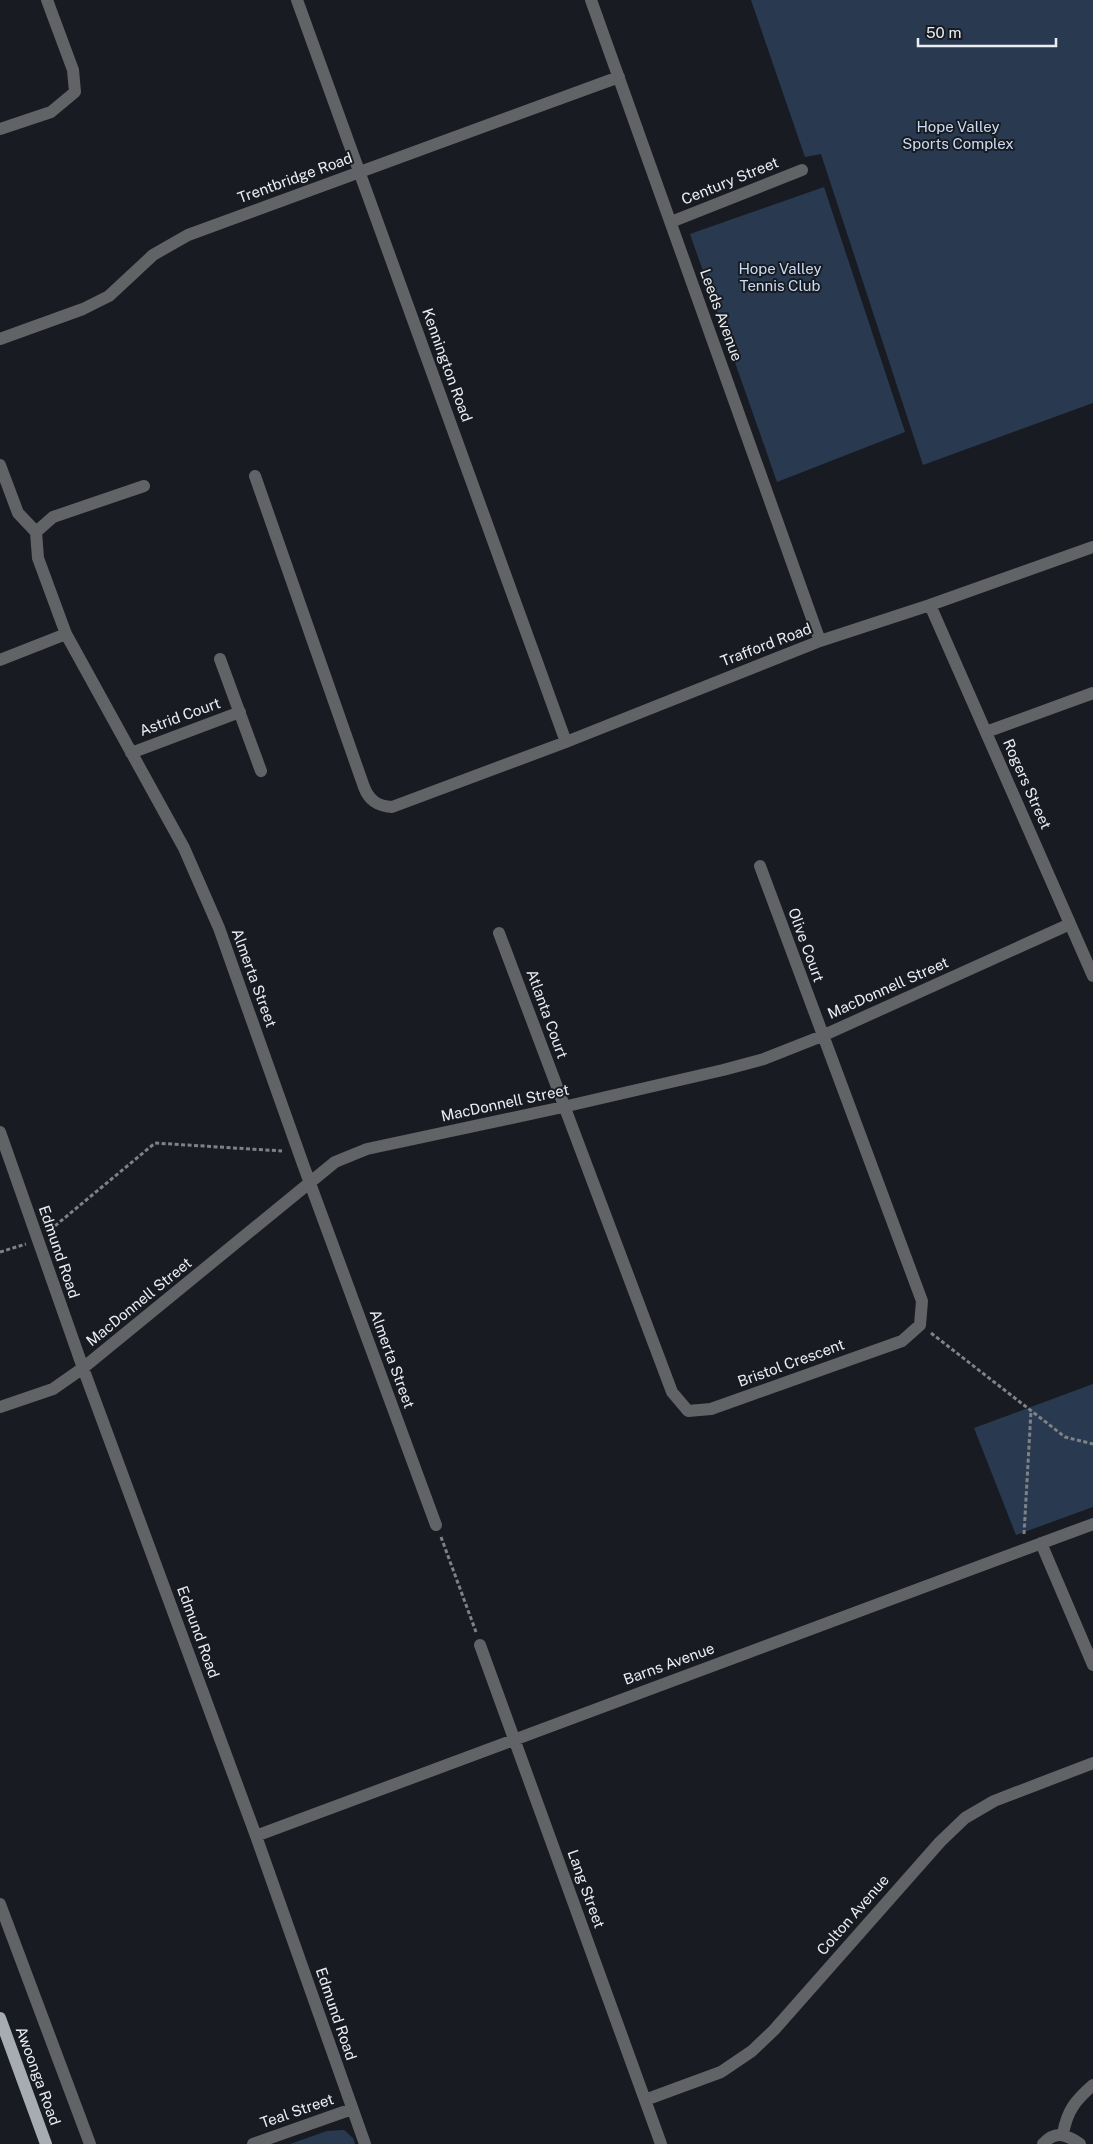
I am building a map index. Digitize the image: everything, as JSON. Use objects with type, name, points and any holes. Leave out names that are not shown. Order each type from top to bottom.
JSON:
[{"type":"main road","name":"Awoonga Road","points":[[0,2018],[46,2144]]},
{"type":"street","points":[[0,129],[51,112],[75,92],[73,70],[47,0]]},
{"type":"street","name":"Kennington Road","points":[[297,0],[566,742]]},
{"type":"street","name":"Leeds Avenue","points":[[591,0],[820,641]]},
{"type":"street","name":"Trentbridge Road","points":[[0,339],[83,309],[109,296],[153,255],[188,236],[619,77]]},
{"type":"street","name":"Century Street","points":[[671,222],[802,170]]},
{"type":"street","points":[[0,464],[18,513],[36,532],[53,517],[144,486]]},
{"type":"street","name":"Trafford Road","points":[[255,476],[369,797],[381,805],[392,807],[566,742],[820,641],[930,605],[1093,547]]},
{"type":"street","name":"Almerta Street","points":[[36,532],[38,558],[66,634],[184,848],[219,928],[310,1184],[436,1525]]},
{"type":"street","name":"Rogers Street","points":[[930,605],[1093,976]]},
{"type":"street","points":[[0,660],[66,634]]},
{"type":"street","name":"Astrid Court","points":[[220,659],[260,771]]},
{"type":"street","points":[[986,732],[1093,693]]},
{"type":"street","name":"Astrid Court","points":[[131,753],[240,712]]},
{"type":"street","name":"Olive Court","points":[[760,866],[822,1036]]},
{"type":"street","name":"MacDonnell Street","points":[[0,1407],[53,1389],[83,1368],[335,1162],[367,1149],[564,1107],[764,1059],[822,1036],[1070,924]]},
{"type":"street","name":"Atlanta Court","points":[[499,933],[564,1107]]},
{"type":"street","points":[[822,1036],[922,1301],[920,1324]]},
{"type":"street","name":"Bristol Crescent","points":[[564,1107],[672,1392],[688,1411],[711,1409],[902,1341],[920,1324]]},
{"type":"street","name":"Edmund Road","points":[[0,1132],[83,1368],[256,1836],[365,2144]]},
{"type":"street","name":"Barns Avenue","points":[[256,1836],[1093,1524]]},
{"type":"street","points":[[1041,1543],[1093,1665]]},
{"type":"street","name":"Lang Street","points":[[480,1645],[661,2144]]},
{"type":"street","name":"Colton Avenue","points":[[645,2100],[722,2072],[752,2050],[774,2030],[940,1842],[965,1818],[994,1801],[1093,1763]]},
{"type":"street","points":[[0,1904],[90,2144]]},
{"type":"street","points":[[1063,2134],[1066,2118],[1071,2108],[1093,2085]]},
{"type":"street","name":"Teal Street","points":[[253,2144],[352,2109]]},
{"type":"street","points":[[1043,2144],[1054,2135],[1063,2134],[1080,2144]]},
{"type":"path","points":[[0,1252],[38,1240],[155,1143],[299,1152]]},
{"type":"path","points":[[920,1324],[1065,1436],[1093,1444]]},
{"type":"path","points":[[1024,1550],[1031,1410]]},
{"type":"path","points":[[436,1525],[480,1645]]},
{"type":"green space","name":"Hope Valley Sports Complex","points":[[751,0],[1093,0],[1093,403],[923,465],[821,154],[805,157]]},
{"type":"green space","name":"Hope Valley Tennis Club","points":[[824,187],[905,432],[777,482],[690,234]]},
{"type":"green space","points":[[1093,1384],[1093,1507],[1016,1535],[974,1428]]},
{"type":"green space","points":[[344,2130],[353,2138],[355,2144],[290,2144],[327,2131]]}]
